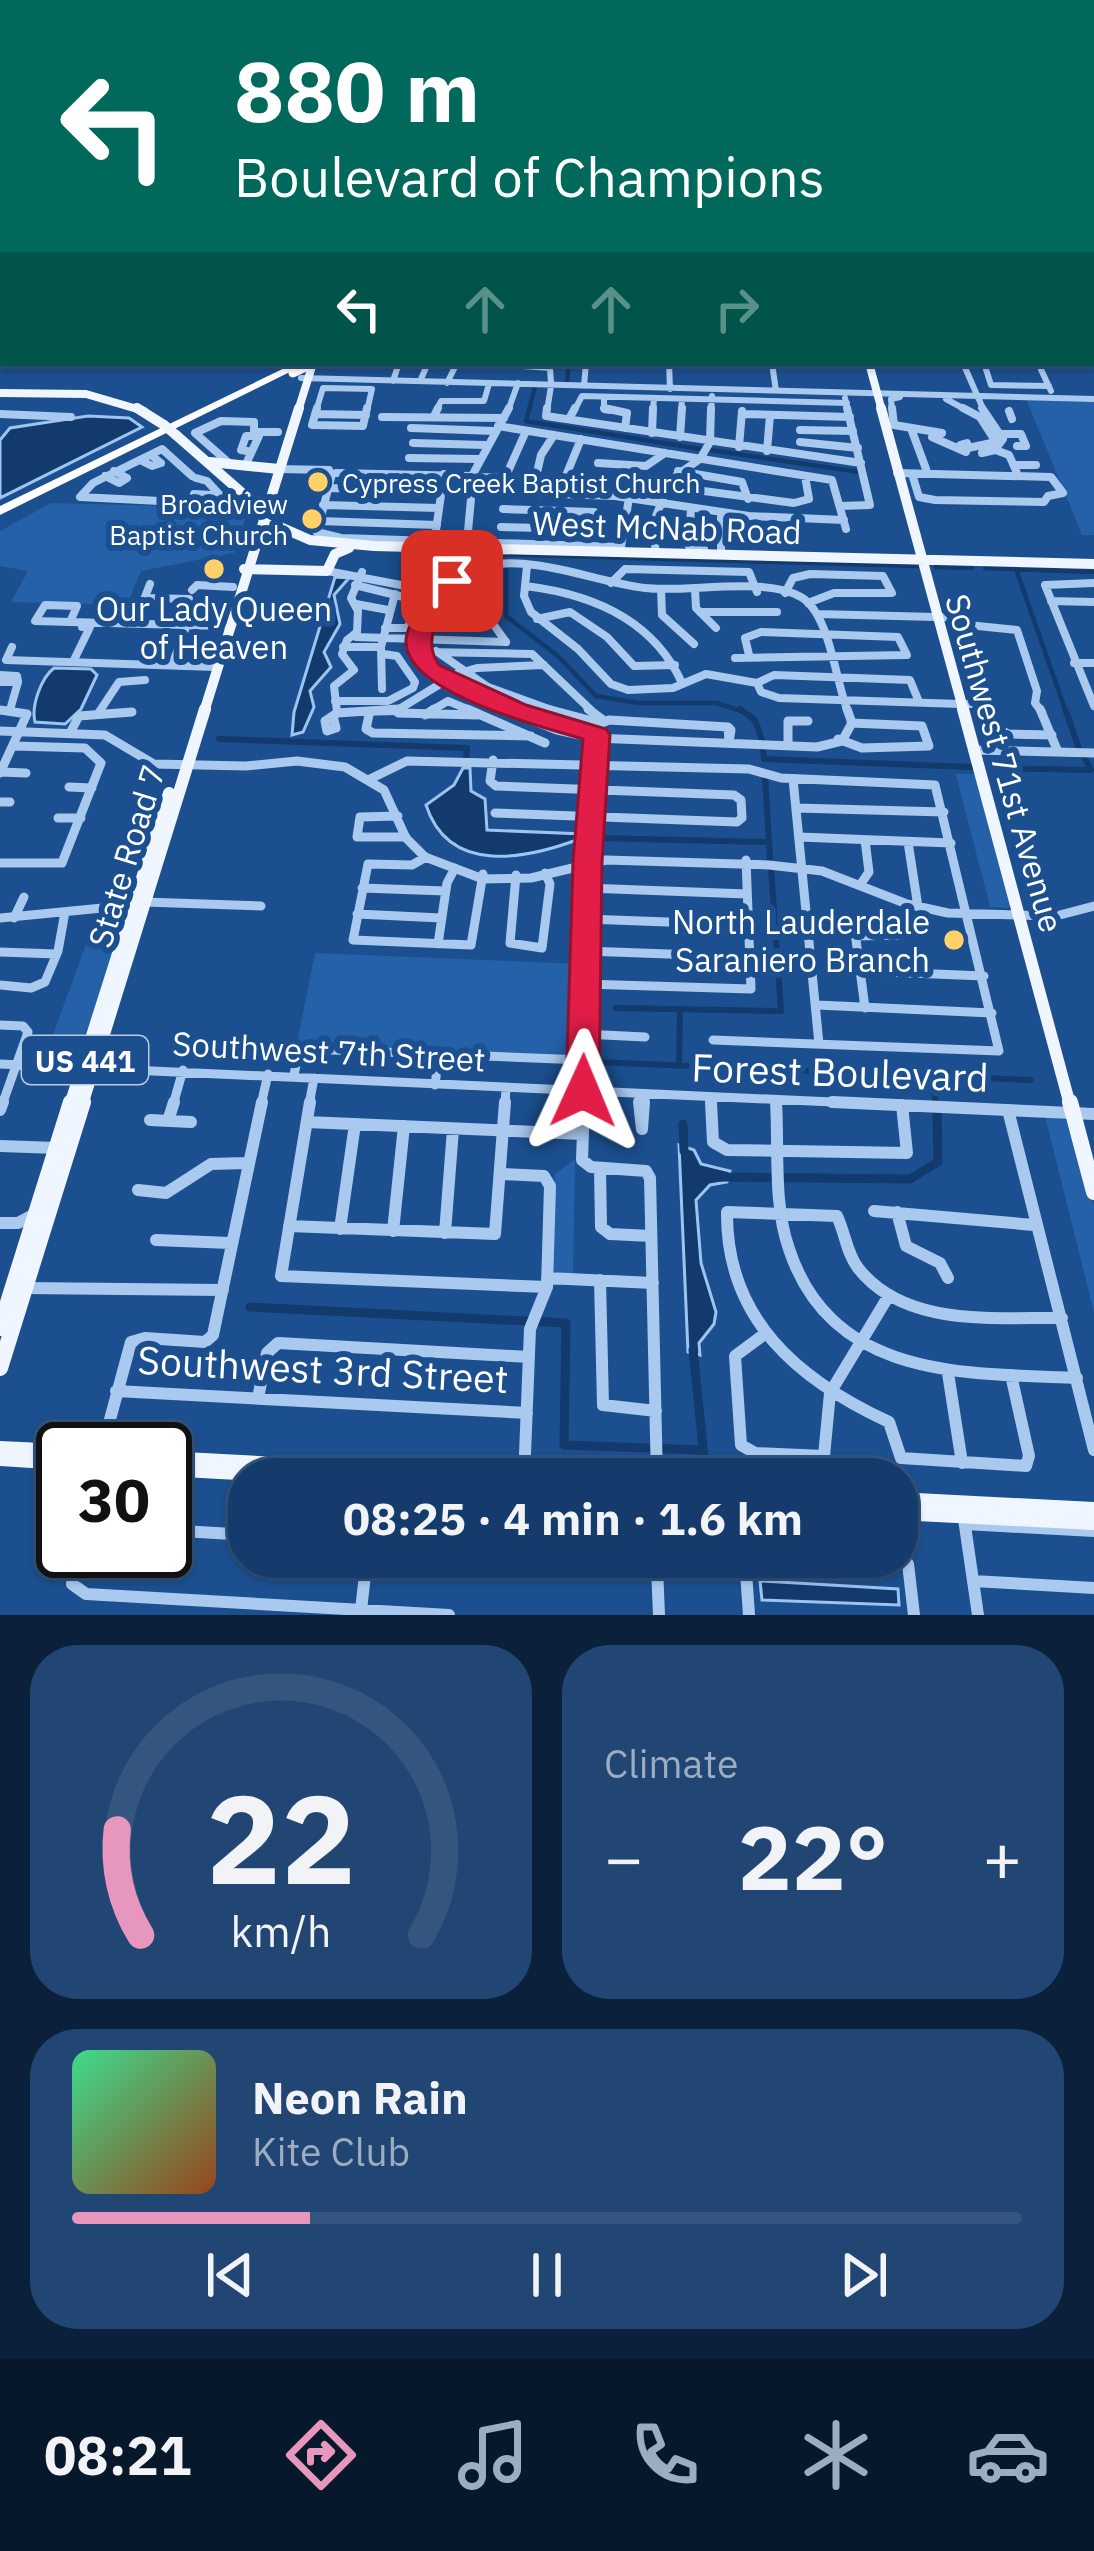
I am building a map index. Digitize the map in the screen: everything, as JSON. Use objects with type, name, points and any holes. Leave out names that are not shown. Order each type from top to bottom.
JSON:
[{"type":"highway","points":[[0,514],[304,370]]},
{"type":"main road","points":[[872,366],[924,559]]},
{"type":"main road","name":"State Road 7","points":[[285,433],[299,406],[304,370]]},
{"type":"main road","name":"State Road 7","points":[[213,667],[233,587],[257,539],[304,370]]},
{"type":"main road","points":[[1,395],[110,401],[135,409],[174,436]]},
{"type":"main road","name":"West McNab Road","points":[[174,436],[269,520],[301,533],[341,541],[656,552]]},
{"type":"main road","name":"West McNab Road","points":[[174,436],[250,502]]},
{"type":"main road","points":[[203,459],[225,467],[273,472]]},
{"type":"main road","points":[[234,486],[234,477],[247,467],[273,472]]},
{"type":"main road","name":"State Road 7","points":[[141,904],[157,829],[243,567],[254,523],[250,502],[273,472]]},
{"type":"main road","name":"West McNab Road","points":[[269,520],[313,536],[374,546],[1094,561]]},
{"type":"main road","points":[[254,523],[257,539]]},
{"type":"main road","points":[[313,536],[325,548],[326,567]]},
{"type":"main road","points":[[326,567],[339,551],[374,546]]},
{"type":"main road","name":"Southwest 71st Avenue","points":[[924,559],[963,704]]},
{"type":"main road","name":"Southwest 71st Avenue","points":[[924,559],[1094,1160]]},
{"type":"main road","points":[[243,567],[317,563],[326,567]]},
{"type":"main road","points":[[243,567],[326,567]]},
{"type":"main road","name":"State Road 7","points":[[0,1368],[12,1289],[161,846],[182,762]]},
{"type":"main road","points":[[157,829],[161,846]]},
{"type":"main road","name":"Southwest 71st Avenue","points":[[1082,1113],[1094,1192]]},
{"type":"main road","name":"State Road 7","points":[[0,1328],[37,1211],[60,1156]]},
{"type":"main road","points":[[0,1449],[36,1451]]},
{"type":"main road","points":[[0,1458],[36,1460]]},
{"type":"main road","points":[[192,1462],[228,1467]]},
{"type":"main road","points":[[192,1468],[228,1468]]},
{"type":"main road","points":[[918,1504],[963,1514],[1094,1527]]},
{"type":"main road","points":[[918,1513],[1094,1510]]},
{"type":"street","points":[[393,380],[398,366]]},
{"type":"street","points":[[421,380],[427,366]]},
{"type":"street","points":[[447,381],[455,366]]},
{"type":"street","points":[[515,366],[550,368],[544,415],[861,464]]},
{"type":"street","points":[[584,385],[586,366]]},
{"type":"street","points":[[669,366],[670,387]]},
{"type":"street","points":[[772,366],[776,390]]},
{"type":"street","points":[[957,451],[1003,442],[965,366]]},
{"type":"street","points":[[985,366],[991,385],[1049,386]]},
{"type":"street","points":[[1040,366],[1054,397]]},
{"type":"street","points":[[304,370],[372,383]]},
{"type":"street","points":[[304,370],[352,384]]},
{"type":"street","points":[[393,380],[670,387],[740,400],[879,393]]},
{"type":"street","points":[[372,383],[363,426],[312,425],[323,388],[393,380],[489,385]]},
{"type":"street","points":[[465,380],[518,384]]},
{"type":"street","points":[[429,386],[551,383]]},
{"type":"street","points":[[467,542],[478,459],[518,384]]},
{"type":"street","points":[[435,415],[442,401],[484,401],[489,385]]},
{"type":"street","points":[[776,390],[845,398]]},
{"type":"street","points":[[569,419],[579,397],[682,399],[711,392],[776,390],[979,400],[1094,398]]},
{"type":"street","points":[[656,552],[660,502],[677,471],[700,459],[710,442],[711,392]]},
{"type":"street","points":[[604,397],[604,410],[628,413],[625,428]]},
{"type":"street","points":[[652,433],[654,398]]},
{"type":"street","points":[[841,506],[870,505],[845,398]]},
{"type":"street","points":[[963,469],[957,451],[935,435],[894,425],[890,407],[894,398],[931,403],[953,400],[995,439],[991,448]]},
{"type":"street","points":[[680,437],[682,399]]},
{"type":"street","points":[[739,446],[740,400]]},
{"type":"street","points":[[971,412],[979,400]]},
{"type":"street","points":[[299,406],[366,416]]},
{"type":"street","points":[[0,414],[71,417]]},
{"type":"street","points":[[742,414],[850,417]]},
{"type":"street","points":[[412,423],[435,415],[835,481],[845,524],[721,513],[629,498],[473,491]]},
{"type":"street","points":[[767,451],[770,415]]},
{"type":"street","points":[[796,456],[798,416]]},
{"type":"street","points":[[382,417],[412,423],[499,425]]},
{"type":"street","points":[[220,421],[254,422],[259,436],[247,467],[220,459],[195,433],[220,421]]},
{"type":"street","points":[[412,423],[411,441],[485,445]]},
{"type":"street","points":[[800,430],[853,431]]},
{"type":"street","points":[[506,476],[526,431]]},
{"type":"street","points":[[888,431],[935,435]]},
{"type":"street","points":[[256,433],[285,433]]},
{"type":"street","points":[[247,467],[247,451],[256,433]]},
{"type":"street","points":[[913,434],[926,469]]},
{"type":"street","points":[[999,434],[1021,434],[1026,446],[1017,446]]},
{"type":"street","points":[[536,477],[541,455],[554,435]]},
{"type":"street","points":[[565,478],[581,440]]},
{"type":"street","points":[[800,442],[858,448]]},
{"type":"street","points":[[595,479],[608,444]]},
{"type":"street","points":[[968,448],[991,448],[1010,455],[1016,469],[1037,469],[1032,455]]},
{"type":"street","points":[[212,495],[80,497],[110,474],[167,450],[192,477],[207,481],[229,505]]},
{"type":"street","points":[[598,463],[646,466],[665,453]]},
{"type":"street","points":[[410,458],[478,459]]},
{"type":"street","points":[[192,477],[210,471]]},
{"type":"street","points":[[677,471],[744,483],[748,499]]},
{"type":"street","points":[[774,471],[779,500]]},
{"type":"street","points":[[273,472],[579,478],[794,503],[809,499],[805,476]]},
{"type":"street","points":[[332,472],[313,536],[622,546],[629,498]]},
{"type":"street","points":[[904,474],[1051,477],[1063,493],[1046,496],[1045,502],[935,500],[919,497],[904,474]]},
{"type":"street","points":[[434,541],[444,475]]},
{"type":"street","points":[[192,477],[192,498]]},
{"type":"street","points":[[578,495],[579,478]]},
{"type":"street","points":[[328,488],[442,491]]},
{"type":"street","points":[[497,495],[503,509],[499,543]]},
{"type":"street","points":[[591,546],[598,496]]},
{"type":"street","points":[[192,498],[229,505],[250,502]]},
{"type":"street","points":[[794,503],[796,518]]},
{"type":"street","points":[[323,505],[439,508]]},
{"type":"street","points":[[691,508],[691,548],[822,552]]},
{"type":"street","points":[[503,509],[594,512]]},
{"type":"street","points":[[721,513],[721,550]]},
{"type":"street","points":[[319,521],[436,525]]},
{"type":"street","points":[[501,526],[592,529]]},
{"type":"street","points":[[451,581],[436,573],[439,558],[455,561]]},
{"type":"street","points":[[326,567],[480,600]]},
{"type":"street","points":[[527,567],[526,605],[618,688],[673,688],[706,674],[758,683],[774,675],[910,680],[919,702]]},
{"type":"street","points":[[483,568],[565,570],[661,590],[785,592],[809,602],[819,614],[831,677],[850,723],[840,740],[826,746],[594,736],[557,730],[445,683],[420,664],[414,639],[451,581],[483,568]]},
{"type":"street","points":[[612,581],[625,568],[748,572],[754,575],[757,591]]},
{"type":"street","points":[[785,592],[800,575],[847,575],[887,577],[892,593],[834,593],[809,602]]},
{"type":"street","points":[[359,577],[424,604],[407,628],[383,642]]},
{"type":"street","points":[[343,647],[356,637],[360,622],[351,598],[359,577]]},
{"type":"street","points":[[343,647],[398,638],[506,642],[486,618],[480,600],[482,580],[461,596]]},
{"type":"street","points":[[1094,583],[1046,583],[1094,706]]},
{"type":"street","points":[[146,595],[189,597],[211,586],[233,587]]},
{"type":"street","points":[[525,586],[597,600],[637,626],[675,665],[682,683]]},
{"type":"street","points":[[661,590],[662,615],[694,644]]},
{"type":"street","points":[[695,591],[700,612],[716,628]]},
{"type":"street","points":[[382,689],[383,642],[395,594]]},
{"type":"street","points":[[1051,601],[1094,602]]},
{"type":"street","points":[[356,604],[388,610]]},
{"type":"street","points":[[70,622],[77,606],[45,605],[35,621],[70,622],[221,626]]},
{"type":"street","points":[[700,612],[777,611]]},
{"type":"street","points":[[537,619],[570,612],[607,637],[634,666],[675,665]]},
{"type":"street","points":[[819,614],[966,618],[983,656],[981,667],[1001,732],[1052,735]]},
{"type":"street","points":[[637,626],[662,615]]},
{"type":"street","points":[[46,626],[90,627],[73,662]]},
{"type":"street","points":[[968,626],[1014,628],[1037,691],[1035,703],[1058,752]]},
{"type":"street","points":[[172,665],[185,630]]},
{"type":"street","points":[[734,658],[905,656],[901,637],[754,633],[745,638],[749,655]]},
{"type":"street","points":[[338,708],[388,701],[416,685],[383,642],[356,637]]},
{"type":"street","points":[[12,647],[6,659],[213,667]]},
{"type":"street","points":[[338,708],[354,664],[343,656],[343,647]]},
{"type":"street","points":[[602,722],[532,654],[431,651],[458,673],[567,716],[602,722],[728,727],[729,740]]},
{"type":"street","points":[[1074,663],[1094,664]]},
{"type":"street","points":[[396,711],[458,673],[544,665]]},
{"type":"street","points":[[338,708],[334,686],[352,675]]},
{"type":"street","points":[[0,678],[19,682],[5,710],[27,714],[0,773],[26,773]]},
{"type":"street","points":[[99,713],[118,682],[146,680]]},
{"type":"street","points":[[758,683],[769,697],[991,704]]},
{"type":"street","points":[[1082,685],[1094,685]]},
{"type":"street","points":[[425,715],[445,701],[544,743]]},
{"type":"street","points":[[476,736],[482,715],[494,704]]},
{"type":"street","points":[[338,708],[369,715],[396,711],[482,715]]},
{"type":"street","points":[[70,733],[79,716],[132,712]]},
{"type":"street","points":[[369,715],[368,731],[531,736]]},
{"type":"street","points":[[788,744],[788,721],[808,721]]},
{"type":"street","points":[[602,722],[594,736],[592,764],[582,1134],[585,1164],[649,1173],[657,1458]]},
{"type":"street","points":[[840,740],[855,748],[928,748],[922,727],[850,723]]},
{"type":"street","points":[[0,730],[112,738],[148,761],[310,761],[345,766],[373,777],[387,789],[409,837],[428,855],[454,869],[483,876],[516,878],[588,860],[746,862],[802,865],[919,904],[968,912],[1063,916],[1094,904]]},
{"type":"street","points":[[0,863],[62,863],[92,788],[99,756],[71,748],[14,746]]},
{"type":"street","points":[[66,760],[71,748]]},
{"type":"street","points":[[976,750],[1094,753]]},
{"type":"street","points":[[373,777],[407,761],[493,760],[749,769],[793,779],[935,785],[999,1051],[713,1040]]},
{"type":"street","points":[[493,760],[492,784],[738,796],[740,820],[495,813]]},
{"type":"street","points":[[793,779],[819,1044]]},
{"type":"street","points":[[69,787],[92,788]]},
{"type":"street","points":[[796,808],[944,812]]},
{"type":"street","points":[[400,816],[360,817],[357,837],[409,837]]},
{"type":"street","points":[[58,818],[80,818]]},
{"type":"street","points":[[799,837],[951,843]]},
{"type":"street","points":[[861,884],[869,867],[865,840]]},
{"type":"street","points":[[908,842],[919,904]]},
{"type":"street","points":[[16,863],[23,848]]},
{"type":"street","points":[[428,855],[412,865],[368,864],[353,940],[473,944],[483,876]]},
{"type":"street","points":[[584,984],[751,989],[746,862]]},
{"type":"street","points":[[438,944],[445,891],[454,869]]},
{"type":"street","points":[[516,878],[512,946],[545,946],[550,884],[545,873]]},
{"type":"street","points":[[362,888],[445,891]]},
{"type":"street","points":[[586,888],[747,894]]},
{"type":"street","points":[[14,919],[24,898]]},
{"type":"street","points":[[0,918],[44,919],[96,904],[261,906]]},
{"type":"street","points":[[0,986],[42,985],[68,920],[65,912]]},
{"type":"street","points":[[357,914],[441,918]]},
{"type":"street","points":[[853,917],[865,1008]]},
{"type":"street","points":[[586,919],[749,926]]},
{"type":"street","points":[[855,936],[903,935]]},
{"type":"street","points":[[585,951],[751,957]]},
{"type":"street","points":[[0,952],[56,954]]},
{"type":"street","points":[[860,970],[984,976]]},
{"type":"street","points":[[817,1005],[992,1013]]},
{"type":"street","points":[[0,1025],[27,1028],[1,1106]]},
{"type":"street","points":[[584,1034],[645,1037]]},
{"type":"street","points":[[294,1075],[298,1055],[306,1049],[584,1060]]},
{"type":"street","points":[[436,1085],[439,1054]]},
{"type":"street","name":"Southwest 7th Street","points":[[0,1064],[583,1091]]},
{"type":"street","points":[[169,1121],[183,1070]]},
{"type":"street","points":[[109,1422],[131,1342],[210,1339],[268,1074]]},
{"type":"street","points":[[314,1078],[281,1276],[653,1283]]},
{"type":"street","points":[[289,1226],[495,1234],[506,1088]]},
{"type":"street","name":"Forest Boulevard","points":[[583,1091],[1082,1113]]},
{"type":"street","points":[[711,1097],[717,1147],[907,1153],[902,1105]]},
{"type":"street","points":[[776,1100],[788,1248],[800,1278],[833,1322],[861,1344],[901,1363],[948,1373],[1077,1378]]},
{"type":"street","points":[[1008,1110],[1094,1450]]},
{"type":"street","points":[[150,1120],[191,1122]]},
{"type":"street","points":[[307,1122],[582,1134]]},
{"type":"street","points":[[340,1229],[355,1124]]},
{"type":"street","points":[[393,1232],[404,1126]]},
{"type":"street","points":[[445,1233],[453,1129]]},
{"type":"street","points":[[0,1146],[60,1156]]},
{"type":"street","points":[[139,1190],[166,1193],[211,1164],[246,1163]]},
{"type":"street","points":[[600,1168],[601,1227],[605,1232],[651,1237]]},
{"type":"street","points":[[502,1174],[548,1179],[547,1283],[532,1324],[525,1458]]},
{"type":"street","points":[[0,1226],[24,1221],[37,1211]]},
{"type":"street","points":[[874,1211],[1034,1225]]},
{"type":"street","points":[[1011,1375],[1028,1464],[901,1458],[889,1422],[830,1393],[766,1333],[734,1269],[727,1212],[837,1216],[860,1270],[888,1297],[933,1312],[1063,1318]]},
{"type":"street","points":[[897,1212],[906,1246],[940,1263],[947,1278]]},
{"type":"street","points":[[0,1226],[23,1228],[30,1234]]},
{"type":"street","points":[[156,1240],[230,1243]]},
{"type":"street","points":[[600,1280],[603,1406],[656,1412]]},
{"type":"street","points":[[12,1289],[223,1290]]},
{"type":"street","points":[[766,1333],[735,1356],[743,1448],[755,1453],[826,1454],[830,1393],[888,1297]]},
{"type":"street","points":[[258,1398],[271,1347],[529,1357]]},
{"type":"street","points":[[948,1373],[962,1463]]},
{"type":"street","name":"Southwest 3rd Street","points":[[116,1391],[526,1413]]},
{"type":"street","points":[[963,1514],[978,1615]]},
{"type":"street","points":[[192,1532],[228,1534]]},
{"type":"street","points":[[72,1578],[76,1590],[449,1615]]},
{"type":"street","points":[[362,1610],[365,1578]]},
{"type":"street","points":[[659,1615],[660,1578]]},
{"type":"street","points":[[746,1578],[749,1615]]},
{"type":"street","points":[[910,1578],[914,1615]]},
{"type":"street","points":[[973,1581],[1094,1588]]},
{"type":"shaded area","points":[[1026,399],[1094,400],[1094,535],[1082,535]]},
{"type":"shaded area","points":[[88,416],[129,418],[142,427],[0,498],[0,440],[10,428]]},
{"type":"shaded area","points":[[51,503],[248,510],[234,553],[141,571],[127,605],[11,602],[28,571],[0,566],[0,531]]},
{"type":"shaded area","points":[[335,577],[349,578],[334,595],[340,624],[324,652],[331,667],[310,691],[314,707],[303,732],[292,735],[294,712]]},
{"type":"shaded area","points":[[54,668],[91,669],[97,675],[81,709],[65,724],[35,722],[38,693]]},
{"type":"shaded area","points":[[463,768],[470,768],[471,791],[485,799],[487,830],[583,834],[582,838],[515,856],[471,852],[452,843],[437,828],[426,805],[454,785]]},
{"type":"shaded area","points":[[956,774],[975,774],[1011,905],[1008,908],[990,907]]},
{"type":"shaded area","points":[[100,907],[127,910],[89,1026],[70,1062],[43,1061]]},
{"type":"shaded area","points":[[315,953],[581,964],[579,1058],[297,1043]]},
{"type":"shaded area","points":[[1045,1116],[1066,1120],[1094,1206],[1094,1312]]},
{"type":"shaded area","points":[[679,1145],[694,1150],[701,1164],[730,1171],[727,1182],[710,1185],[696,1200],[701,1263],[716,1312],[714,1324],[699,1343],[700,1355],[688,1352]]},
{"type":"shaded area","points":[[575,1159],[573,1277],[550,1271],[555,1174]]},
{"type":"shaded area","points":[[760,1581],[898,1589],[899,1605],[762,1600]]},
{"type":"waterway","points":[[567,382],[569,366]]},
{"type":"waterway","points":[[535,387],[526,421],[701,449]]},
{"type":"waterway","points":[[710,450],[859,472]]},
{"type":"waterway","points":[[458,553],[918,566]]},
{"type":"waterway","points":[[936,567],[972,568]]},
{"type":"waterway","points":[[985,568],[1016,569]]},
{"type":"waterway","points":[[1016,569],[1094,572]]},
{"type":"waterway","points":[[1016,569],[1066,712]]},
{"type":"waterway","points":[[506,570],[506,616],[558,656],[596,696],[638,703],[717,703],[744,712]]},
{"type":"waterway","points":[[740,709],[755,720],[762,740]]},
{"type":"waterway","points":[[1065,709],[1079,748]]},
{"type":"waterway","points":[[219,739],[467,748],[466,760]]},
{"type":"waterway","points":[[763,746],[764,759],[971,767]]},
{"type":"waterway","points":[[992,768],[1091,770],[1084,757]]},
{"type":"waterway","points":[[765,777],[770,858]]},
{"type":"waterway","points":[[596,838],[769,842]]},
{"type":"waterway","points":[[616,1008],[781,1011],[771,868]]},
{"type":"waterway","points":[[679,1065],[680,1011]]},
{"type":"waterway","points":[[596,1062],[679,1065]]},
{"type":"waterway","points":[[679,1065],[1031,1080]]},
{"type":"waterway","points":[[928,1076],[936,1101]]},
{"type":"waterway","points":[[721,1177],[910,1179],[938,1162],[937,1112]]},
{"type":"waterway","points":[[683,1124],[684,1151]]},
{"type":"waterway","points":[[250,1307],[566,1323],[564,1445],[703,1450]]},
{"type":"waterway","points":[[693,1350],[704,1458]]},
{"type":"place","name":"Cypress Creek Baptist Church","points":[[318,482]]},
{"type":"place","name":"Broadview Baptist Church","points":[[312,519]]},
{"type":"place","name":"Our Lady Queen of Heaven","points":[[214,569]]},
{"type":"place","name":"North Lauderdale Saraniero Branch","points":[[954,940]]},
{"type":"route","points":[[452,581],[418,635],[420,656],[430,670],[448,682],[559,727],[597,735],[587,862],[583,1091]]}]
